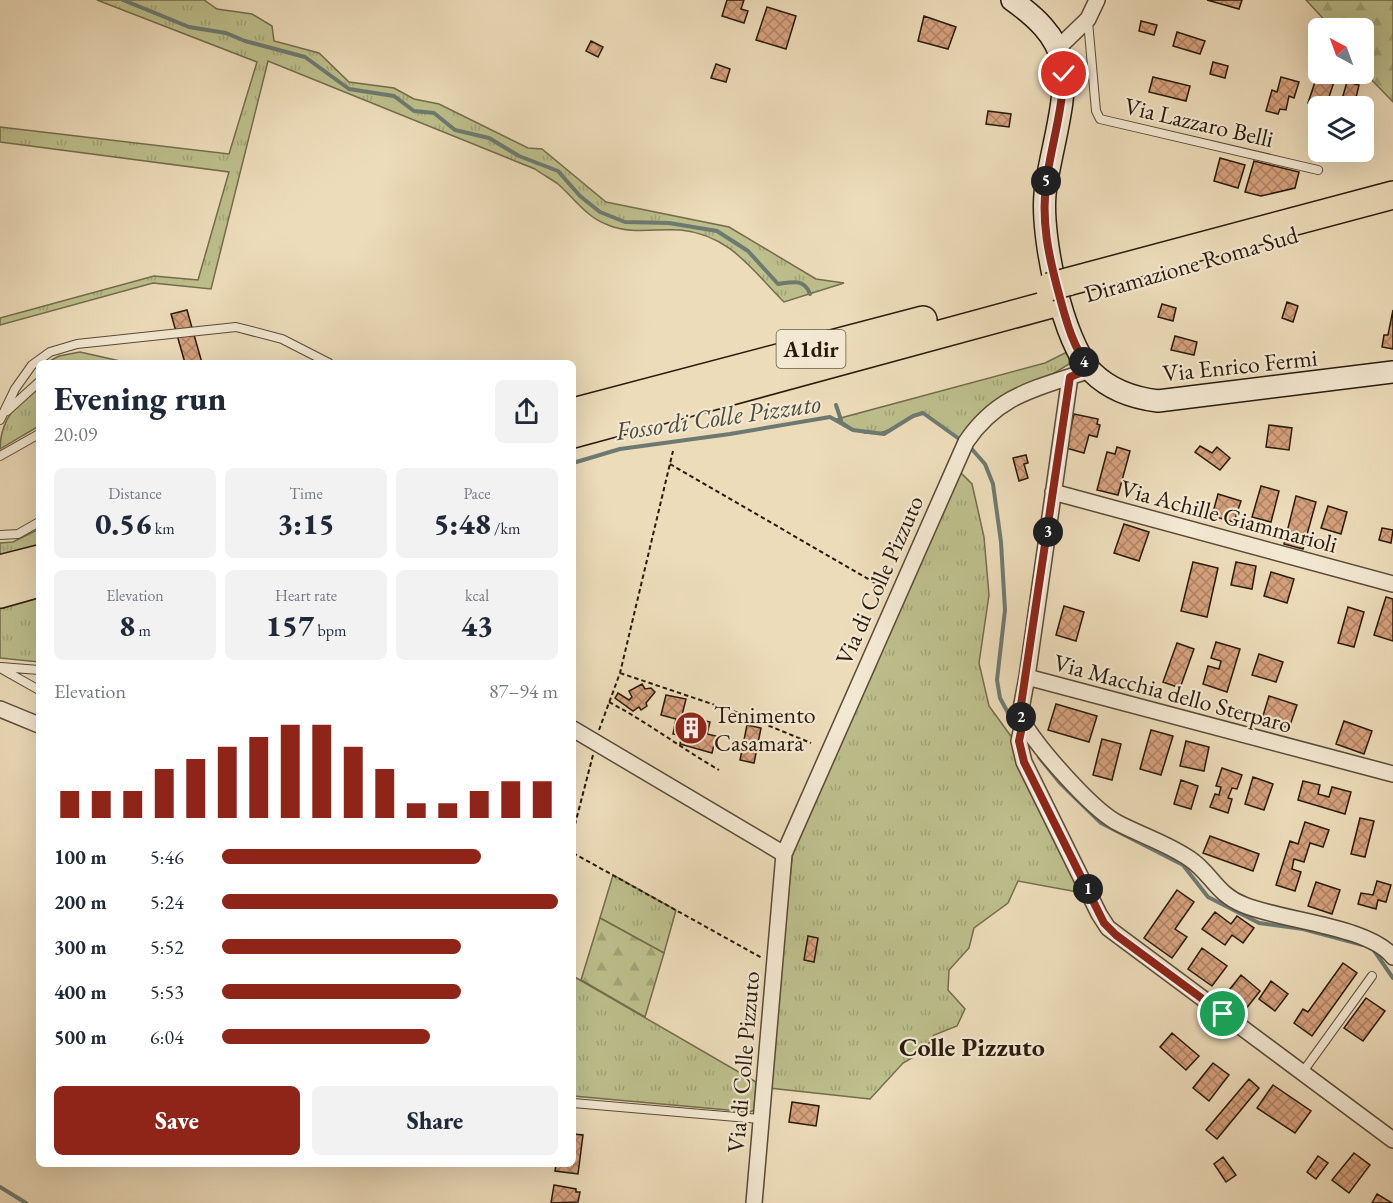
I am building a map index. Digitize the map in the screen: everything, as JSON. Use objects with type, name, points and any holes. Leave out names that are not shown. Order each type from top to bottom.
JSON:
[{"type":"highway","name":"Diramazione Roma Sud","points":[[1061,292],[1393,195]]},
{"type":"highway","name":"Diramazione Roma Sud","points":[[576,433],[659,400],[1061,292],[1393,208]]},
{"type":"highway","name":"Diramazione Roma Sud","points":[[576,412],[659,400]]},
{"type":"highway","points":[[0,569],[36,560]]},
{"type":"highway","points":[[0,594],[36,584]]},
{"type":"street","points":[[1012,0],[1038,21],[1058,48],[1088,19],[1097,0]]},
{"type":"street","name":"Via Enrico Fermi","points":[[1058,48],[1063,64],[1063,83],[1047,179],[1044,221],[1050,260],[1077,349],[1090,369],[1120,392],[1158,401],[1388,377]]},
{"type":"street","name":"Via di Colle Pizzuto","points":[[754,1203],[784,854],[964,445],[987,416],[1004,402],[1028,390],[1090,369]]},
{"type":"street","name":"Via Macchia dello Sterparo","points":[[1070,377],[1027,677],[1393,774]]},
{"type":"street","name":"Via Achille Giammarioli","points":[[1053,492],[1393,584]]},
{"type":"street","points":[[1027,677],[1021,709],[1023,722],[1019,741],[1024,762],[1104,923],[1116,935],[1393,1140]]},
{"type":"street","points":[[0,709],[36,724]]},
{"type":"street","points":[[1023,722],[1077,788],[1102,813],[1189,858],[1224,895],[1256,909],[1375,941],[1393,957]]},
{"type":"street","points":[[576,731],[784,854]]},
{"type":"lane","name":"Via Lazzaro Belli","points":[[1088,19],[1096,111],[1100,118],[1318,170]]},
{"type":"lane","points":[[39,360],[50,352],[77,344],[236,327],[282,339],[324,360]]},
{"type":"lane","points":[[1,418],[15,389],[36,362]]},
{"type":"lane","points":[[1,418],[36,384]]},
{"type":"lane","points":[[576,405],[659,400]]},
{"type":"lane","points":[[603,435],[659,400]]},
{"type":"lane","points":[[0,456],[36,436]]},
{"type":"lane","points":[[0,535],[18,534],[36,524]]},
{"type":"lane","points":[[0,668],[36,670]]},
{"type":"lane","points":[[0,668],[36,688]]},
{"type":"lane","points":[[1302,1072],[1372,976]]},
{"type":"lane","points":[[576,1103],[760,1119]]},
{"type":"path","points":[[600,724],[620,673],[673,451]]},
{"type":"path","points":[[670,464],[882,587]]},
{"type":"path","points":[[620,673],[733,711],[811,743]]},
{"type":"path","points":[[609,702],[648,723],[680,747],[719,770]]},
{"type":"path","points":[[576,820],[593,755],[586,751]]},
{"type":"path","points":[[576,855],[774,965]]},
{"type":"green space","points":[[97,0],[204,0],[217,9],[252,14],[272,26],[274,41],[319,53],[349,82],[394,88],[414,99],[439,104],[528,148],[542,149],[606,202],[729,227],[816,279],[844,283],[784,302],[739,256],[713,239],[681,230],[626,230],[600,222],[558,184],[535,169],[268,61],[211,289],[153,283],[0,325],[0,318],[154,276],[198,280],[229,172],[0,142],[0,127],[229,154],[257,62]]},
{"type":"green space","points":[[1306,0],[1393,0],[1393,102],[1374,82],[1374,18],[1323,18]]},
{"type":"green space","points":[[1069,351],[1069,364],[1046,378],[962,441],[923,413],[885,432],[877,433],[857,431],[837,419],[1045,363]]},
{"type":"green space","points":[[80,352],[116,360],[52,360],[59,356]]},
{"type":"green space","points":[[36,388],[36,428],[0,449],[7,420],[24,398]]},
{"type":"green space","points":[[958,470],[972,484],[984,537],[989,595],[979,663],[989,706],[1013,739],[1083,893],[1018,881],[1008,903],[974,928],[969,948],[949,970],[948,990],[965,1009],[957,1026],[934,1035],[924,1051],[903,1063],[870,1099],[769,1088],[793,848]]},
{"type":"green space","points":[[36,530],[36,547],[0,557],[0,543],[13,542]]},
{"type":"green space","points":[[36,599],[36,662],[0,658],[0,609]]},
{"type":"green space","points":[[613,875],[676,910],[664,953],[600,918]]},
{"type":"green space","points":[[600,918],[664,953],[645,1017],[581,980]]},
{"type":"green space","points":[[576,978],[756,1082],[754,1110],[750,1112],[576,1096]]},
{"type":"building","points":[[727,0],[744,0],[741,9],[748,11],[744,23],[722,16]]},
{"type":"building","points":[[1207,0],[1242,0],[1239,9]]},
{"type":"building","points":[[767,7],[796,16],[786,49],[756,40]]},
{"type":"building","points":[[924,16],[956,27],[948,49],[918,41]]},
{"type":"building","points":[[1141,21],[1157,25],[1154,35],[1139,31]]},
{"type":"building","points":[[1177,32],[1205,41],[1200,54],[1173,46]]},
{"type":"building","points":[[591,41],[603,47],[598,57],[586,51]]},
{"type":"building","points":[[1213,62],[1228,66],[1225,78],[1210,74]]},
{"type":"building","points":[[716,64],[730,69],[726,82],[711,78]]},
{"type":"building","points":[[1153,77],[1190,86],[1186,101],[1149,92]]},
{"type":"building","points":[[1281,77],[1299,82],[1294,98],[1289,96],[1286,110],[1280,109],[1278,114],[1266,111],[1272,90],[1277,92]]},
{"type":"building","points":[[1314,84],[1333,84],[1329,96],[1310,96]]},
{"type":"building","points":[[1346,84],[1359,85],[1356,96],[1343,96]]},
{"type":"building","points":[[988,111],[1011,114],[1009,127],[986,124]]},
{"type":"building","points":[[1220,158],[1245,165],[1238,188],[1214,181]]},
{"type":"building","points":[[1254,161],[1299,172],[1295,188],[1261,196],[1245,192]]},
{"type":"building","points":[[1287,302],[1298,306],[1293,322],[1282,318]]},
{"type":"building","points":[[1162,304],[1176,308],[1173,321],[1158,317]]},
{"type":"building","points":[[187,310],[201,360],[184,360],[171,314]]},
{"type":"building","points":[[1393,310],[1393,349],[1382,347],[1384,335],[1388,335]]},
{"type":"building","points":[[1175,336],[1197,342],[1194,355],[1171,350]]},
{"type":"building","points":[[1074,414],[1098,419],[1097,424],[1100,425],[1097,437],[1089,435],[1084,453],[1066,448]]},
{"type":"building","points":[[1269,425],[1292,428],[1289,450],[1266,447]]},
{"type":"building","points":[[1200,446],[1212,453],[1217,447],[1230,458],[1220,470],[1195,452]]},
{"type":"building","points":[[1117,447],[1130,451],[1118,495],[1097,490],[1107,452],[1115,454]]},
{"type":"building","points":[[1026,455],[1028,463],[1024,464],[1028,478],[1019,481],[1013,458]]},
{"type":"building","points":[[1261,486],[1279,491],[1271,522],[1252,517]]},
{"type":"building","points":[[1218,494],[1241,501],[1234,522],[1212,516]]},
{"type":"building","points":[[1296,496],[1316,502],[1303,549],[1284,544]]},
{"type":"building","points":[[1328,506],[1347,512],[1341,534],[1321,528]]},
{"type":"building","points":[[1124,524],[1149,532],[1139,561],[1114,553]]},
{"type":"building","points":[[1382,528],[1393,530],[1391,543],[1379,540]]},
{"type":"building","points":[[1193,562],[1218,568],[1207,617],[1181,611]]},
{"type":"building","points":[[1236,562],[1256,566],[1252,589],[1231,585]]},
{"type":"building","points":[[1271,572],[1294,579],[1287,603],[1264,596]]},
{"type":"building","points":[[1386,597],[1393,599],[1393,641],[1374,635]]},
{"type":"building","points":[[1064,606],[1084,612],[1076,641],[1056,635]]},
{"type":"building","points":[[1348,607],[1364,612],[1354,647],[1338,643]]},
{"type":"building","points":[[1216,642],[1240,649],[1227,692],[1203,684],[1208,666],[1219,669],[1221,661],[1211,658]]},
{"type":"building","points":[[1177,643],[1194,649],[1180,688],[1163,682]]},
{"type":"building","points":[[1259,654],[1283,662],[1276,682],[1252,675]]},
{"type":"building","points":[[642,684],[645,689],[651,688],[655,692],[646,703],[647,706],[641,710],[639,707],[633,711],[615,698],[618,693],[629,700],[632,697],[629,691]]},
{"type":"building","name":"Tenimento Casamara","points":[[666,695],[686,699],[682,715],[710,722],[707,734],[716,736],[712,753],[680,744],[682,736],[673,734],[676,719],[661,715]]},
{"type":"building","points":[[1269,696],[1297,705],[1289,728],[1262,719]]},
{"type":"building","points":[[1056,704],[1097,716],[1089,742],[1048,730]]},
{"type":"building","points":[[1344,721],[1372,731],[1364,754],[1336,744]]},
{"type":"building","points":[[747,725],[761,728],[754,763],[740,760]]},
{"type":"building","points":[[1151,730],[1173,736],[1161,775],[1140,769]]},
{"type":"building","points":[[1102,739],[1121,744],[1112,780],[1093,775]]},
{"type":"building","points":[[1186,741],[1209,747],[1204,771],[1180,766]]},
{"type":"building","points":[[1222,768],[1242,775],[1237,789],[1232,788],[1228,798],[1232,799],[1228,813],[1210,807],[1215,794],[1219,795],[1221,787],[1216,786]]},
{"type":"building","points":[[1253,777],[1273,784],[1264,810],[1245,804]]},
{"type":"building","points":[[1181,780],[1198,786],[1191,809],[1174,804]]},
{"type":"building","points":[[1303,781],[1320,785],[1318,794],[1329,797],[1332,787],[1351,792],[1345,814],[1298,800]]},
{"type":"building","points":[[1360,818],[1374,821],[1365,857],[1351,854]]},
{"type":"building","points":[[1305,822],[1329,830],[1323,847],[1310,843],[1304,862],[1294,859],[1292,869],[1301,872],[1295,891],[1276,885],[1290,841],[1298,844]]},
{"type":"building","points":[[1210,836],[1259,854],[1253,871],[1203,853]]},
{"type":"building","points":[[1377,881],[1391,885],[1386,902],[1378,900],[1376,909],[1358,904],[1361,893],[1373,895]]},
{"type":"building","points":[[1316,882],[1340,890],[1332,914],[1308,906]]},
{"type":"building","points":[[1177,890],[1194,902],[1175,929],[1187,937],[1172,958],[1144,938]]},
{"type":"building","points":[[1215,912],[1231,924],[1237,916],[1254,928],[1243,943],[1232,935],[1225,945],[1202,929]]},
{"type":"building","points":[[808,936],[818,938],[814,962],[804,960]]},
{"type":"building","points":[[1202,948],[1227,966],[1212,986],[1188,969]]},
{"type":"building","points":[[1343,963],[1357,973],[1312,1036],[1294,1023],[1303,1009],[1308,1012]]},
{"type":"building","points":[[1241,975],[1260,991],[1245,1010],[1226,994]]},
{"type":"building","points":[[1271,981],[1288,994],[1275,1011],[1259,999]]},
{"type":"building","points":[[1366,998],[1385,1011],[1363,1041],[1344,1028]]},
{"type":"building","points":[[1172,1033],[1199,1056],[1186,1070],[1160,1047]]},
{"type":"building","points":[[1213,1063],[1229,1075],[1209,1101],[1193,1088]]},
{"type":"building","points":[[1249,1079],[1259,1088],[1217,1139],[1206,1130]]},
{"type":"building","points":[[1273,1085],[1311,1111],[1295,1133],[1257,1108]]},
{"type":"building","points":[[792,1102],[819,1106],[816,1126],[789,1122]]},
{"type":"building","points":[[576,1134],[583,1135],[578,1174],[555,1171],[556,1167],[576,1167]]},
{"type":"building","points":[[1354,1153],[1370,1165],[1349,1193],[1332,1180]]},
{"type":"building","points":[[1318,1156],[1328,1163],[1316,1179],[1307,1172]]},
{"type":"building","points":[[1223,1157],[1236,1175],[1226,1182],[1214,1164]]},
{"type":"building","points":[[554,1185],[576,1189],[576,1192],[580,1192],[578,1202],[551,1203]]},
{"type":"building","points":[[1377,1194],[1392,1203],[1372,1203]]},
{"type":"waterway","points":[[123,0],[189,27],[226,33],[245,41],[305,57],[349,89],[394,96],[414,111],[434,113],[455,130],[489,138],[519,156],[558,171],[580,196],[600,212],[625,222],[669,223],[717,231],[748,251],[778,284],[801,283],[810,294]]},
{"type":"waterway","points":[[836,405],[841,420]]},
{"type":"waterway","name":"Fosso di Colle Pizzuto","points":[[576,462],[620,449],[830,417],[853,430],[884,434],[913,416],[923,413],[962,441]]},
{"type":"waterway","name":"Fosso di Colle Pizzuto","points":[[970,447],[985,464],[993,484],[1001,542],[1005,610],[997,680],[1000,698],[1014,724]]},
{"type":"waterway","name":"Fosso di Colle Pizzuto","points":[[1039,757],[1060,783],[1101,823],[1183,865],[1208,897],[1259,923],[1303,929],[1363,945]]},
{"type":"waterway","name":"Fosso di Colle Pizzuto","points":[[1373,949],[1393,978]]},
{"type":"waterway","points":[[0,1187],[26,1203]]},
{"type":"place","name":"Tenimento Casamara","points":[[691,728]]},
{"type":"district","name":"Colle Pizzuto","points":[[972,1047]]},
{"type":"route","points":[[1064,74],[1047,179],[1044,221],[1050,260],[1068,326],[1077,349],[1090,369],[1070,377],[1021,705],[1023,722],[1019,736],[1022,758],[1104,923],[1116,935],[1223,1014]]}]
